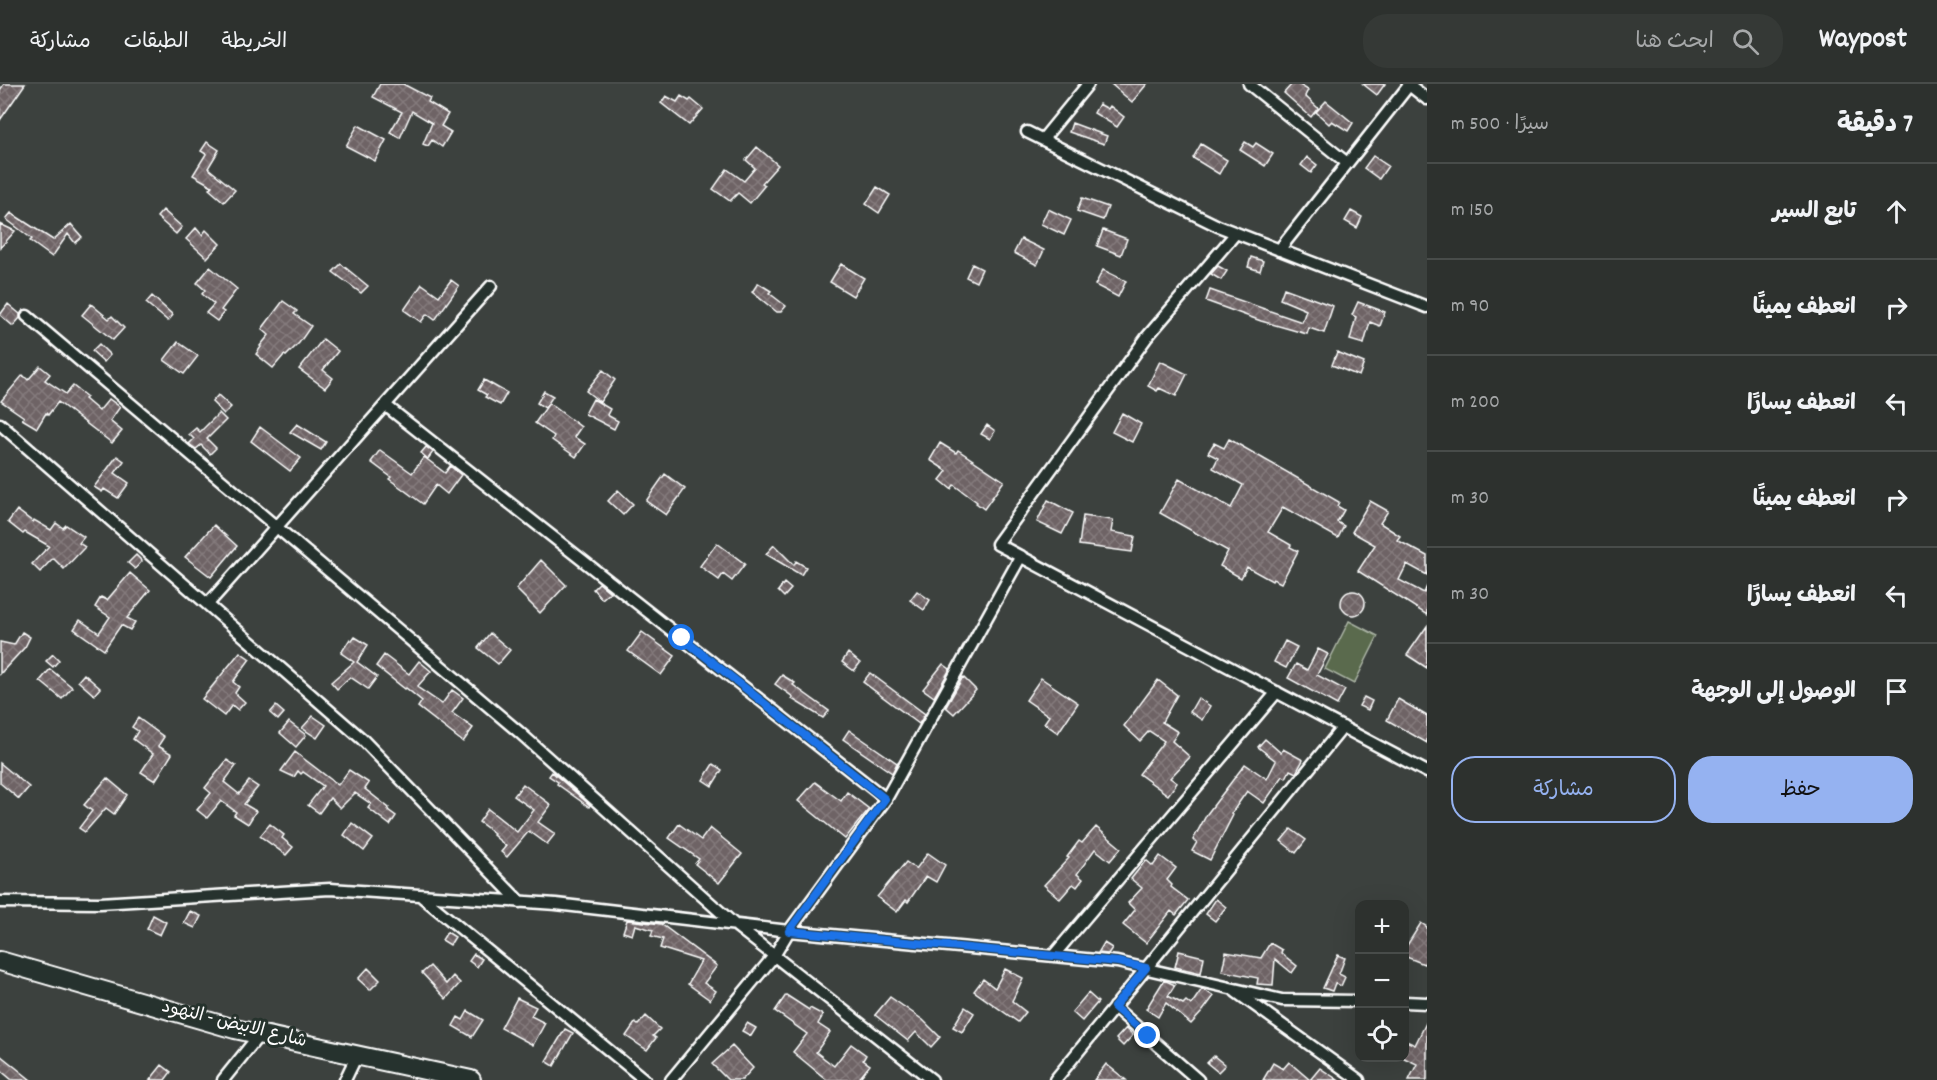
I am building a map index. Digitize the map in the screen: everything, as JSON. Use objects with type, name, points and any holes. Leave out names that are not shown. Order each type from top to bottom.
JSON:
[{"type":"highway","name":"شارع الابيض - النهود","points":[[0,961],[235,1029],[471,1080]]},
{"type":"street","points":[[1043,139],[1088,84]]},
{"type":"street","points":[[1249,84],[1347,163]]},
{"type":"street","points":[[1279,250],[1409,84],[1427,99]]},
{"type":"street","points":[[1027,132],[1218,226],[1427,307]]},
{"type":"street","points":[[1236,233],[1148,337],[997,544],[1427,772]]},
{"type":"street","points":[[208,604],[491,286]]},
{"type":"street","points":[[27,316],[519,732],[735,925],[932,1080]]},
{"type":"street","points":[[385,405],[885,799]]},
{"type":"street","points":[[0,424],[362,739],[520,902]]},
{"type":"street","points":[[670,1080],[774,956],[789,931],[885,799],[1021,556]]},
{"type":"street","points":[[1053,956],[1277,692]]},
{"type":"street","points":[[1054,1080],[1343,728]]},
{"type":"street","points":[[0,902],[100,903],[330,889],[556,904],[789,931],[1118,962],[1282,1000],[1355,1001]]},
{"type":"street","points":[[421,895],[645,1080]]},
{"type":"street","points":[[1231,988],[1359,1080]]},
{"type":"street","points":[[1409,1002],[1427,1003]]},
{"type":"street","points":[[1114,1007],[1198,1080]]},
{"type":"street","points":[[223,1080],[260,1034]]},
{"type":"street","points":[[345,1080],[357,1055]]},
{"type":"green space","points":[[1349,621],[1378,636],[1354,684],[1325,669]]},
{"type":"building","points":[[4,84],[25,84],[0,120],[0,90]]},
{"type":"building","points":[[380,84],[403,84],[430,98],[428,102],[448,114],[441,126],[451,132],[442,147],[432,140],[428,146],[423,144],[432,123],[412,111],[400,138],[390,132],[402,112],[373,97]]},
{"type":"building","points":[[1111,84],[1147,84],[1132,102]]},
{"type":"building","points":[[1292,84],[1298,84],[1308,90],[1305,96],[1318,108],[1311,117],[1284,93]]},
{"type":"building","points":[[1363,84],[1385,84],[1377,95]]},
{"type":"building","points":[[666,96],[677,102],[681,96],[689,101],[691,99],[703,109],[689,125],[661,103]]},
{"type":"building","points":[[1326,101],[1353,123],[1348,131],[1332,121],[1329,124],[1316,112]]},
{"type":"building","points":[[1099,104],[1108,109],[1110,106],[1124,117],[1117,127],[1094,113]]},
{"type":"building","points":[[1072,123],[1107,136],[1104,144],[1069,132]]},
{"type":"building","points":[[358,125],[386,140],[375,161],[346,146]]},
{"type":"building","points":[[207,142],[219,150],[208,168],[235,190],[224,202],[209,189],[212,186],[193,175],[206,154],[201,151]]},
{"type":"building","points":[[1245,142],[1253,147],[1256,143],[1273,154],[1265,166],[1240,150]]},
{"type":"building","points":[[1201,144],[1227,160],[1219,174],[1193,158]]},
{"type":"building","points":[[757,147],[778,165],[762,183],[765,185],[750,203],[738,193],[730,201],[713,189],[727,169],[744,181],[755,168],[746,160]]},
{"type":"building","points":[[1373,156],[1388,166],[1379,179],[1364,168]]},
{"type":"building","points":[[1307,157],[1317,165],[1311,173],[1301,165]]},
{"type":"building","points":[[877,187],[890,195],[879,213],[866,204]]},
{"type":"building","points":[[1082,198],[1108,207],[1103,220],[1077,211]]},
{"type":"building","points":[[1048,209],[1071,220],[1064,235],[1041,224]]},
{"type":"building","points":[[163,210],[182,227],[176,234],[157,217]]},
{"type":"building","points":[[1351,211],[1362,217],[1357,228],[1345,221]]},
{"type":"building","points":[[11,213],[53,240],[71,224],[82,237],[75,243],[68,234],[52,257],[6,219]]},
{"type":"building","points":[[0,224],[15,231],[0,248]]},
{"type":"building","points":[[196,228],[202,235],[206,230],[220,244],[207,258],[186,239]]},
{"type":"building","points":[[1103,230],[1127,239],[1121,255],[1097,246]]},
{"type":"building","points":[[1021,239],[1044,250],[1037,265],[1014,253]]},
{"type":"building","points":[[1251,257],[1263,261],[1260,271],[1248,267]]},
{"type":"building","points":[[341,264],[368,286],[361,293],[333,272]]},
{"type":"building","points":[[841,264],[864,278],[853,296],[830,282]]},
{"type":"building","points":[[972,264],[982,269],[976,282],[966,277]]},
{"type":"building","points":[[1218,266],[1227,271],[1221,280],[1211,274]]},
{"type":"building","points":[[210,267],[237,289],[221,310],[224,312],[217,321],[206,313],[214,304],[202,294],[205,290],[197,283]]},
{"type":"building","points":[[1103,270],[1126,281],[1118,297],[1095,285]]},
{"type":"building","points":[[451,280],[459,286],[435,320],[427,314],[421,322],[404,310],[422,284],[439,296]]},
{"type":"building","points":[[758,283],[771,291],[769,293],[786,306],[781,312],[777,312],[752,292]]},
{"type":"building","points":[[1284,288],[1333,306],[1324,333],[1309,328],[1307,334],[1261,321],[1206,301],[1210,290],[1302,322],[1306,310],[1280,299]]},
{"type":"building","points":[[152,296],[173,315],[168,321],[146,303]]},
{"type":"building","points":[[283,301],[297,311],[294,314],[311,326],[299,343],[273,368],[256,354],[269,335],[262,329]]},
{"type":"building","points":[[1358,302],[1385,312],[1380,326],[1370,322],[1364,344],[1350,340],[1356,317],[1352,315]]},
{"type":"building","points":[[8,304],[20,314],[20,318],[13,326],[0,315]]},
{"type":"building","points":[[91,304],[109,319],[112,316],[124,328],[113,340],[82,315]]},
{"type":"building","points":[[323,339],[338,351],[323,370],[333,378],[325,388],[299,369]]},
{"type":"building","points":[[178,342],[198,356],[184,374],[164,360]]},
{"type":"building","points":[[99,344],[110,355],[104,362],[92,351]]},
{"type":"building","points":[[1337,352],[1364,363],[1359,376],[1332,365]]},
{"type":"building","points":[[1160,361],[1187,374],[1176,396],[1159,388],[1157,391],[1148,386]]},
{"type":"building","points":[[40,366],[50,374],[45,380],[66,394],[73,386],[99,411],[109,399],[120,407],[110,421],[122,431],[112,443],[58,402],[48,415],[46,413],[37,428],[22,419],[24,417],[1,401],[23,375],[28,380]]},
{"type":"building","points":[[603,370],[615,380],[600,402],[586,391]]},
{"type":"building","points":[[484,380],[507,393],[500,405],[485,397],[487,395],[478,390]]},
{"type":"building","points":[[544,391],[553,396],[545,408],[537,403]]},
{"type":"building","points":[[218,395],[231,407],[224,414],[212,402]]},
{"type":"building","points":[[593,399],[610,409],[607,415],[618,421],[614,429],[585,414]]},
{"type":"building","points":[[549,403],[581,427],[574,437],[585,444],[576,457],[552,440],[554,436],[535,423]]},
{"type":"building","points":[[219,413],[226,420],[207,439],[216,448],[210,454],[201,445],[196,449],[189,444],[194,439],[189,434],[196,428],[200,432]]},
{"type":"building","points":[[1122,413],[1141,424],[1132,442],[1112,432]]},
{"type":"building","points":[[297,424],[326,442],[321,450],[290,432]]},
{"type":"building","points":[[987,425],[995,431],[990,439],[981,434]]},
{"type":"building","points":[[260,427],[301,458],[290,471],[251,441]]},
{"type":"building","points":[[1229,439],[1339,502],[1337,506],[1344,510],[1337,522],[1344,526],[1338,538],[1283,507],[1268,532],[1298,551],[1281,583],[1273,579],[1272,581],[1247,567],[1241,578],[1220,566],[1228,551],[1160,513],[1179,479],[1231,508],[1243,485],[1213,468],[1218,458],[1208,453],[1214,443],[1224,448]]},
{"type":"building","points":[[940,443],[956,453],[958,450],[1004,481],[984,509],[954,485],[951,489],[940,480],[947,471],[930,460]]},
{"type":"building","points":[[426,447],[433,452],[428,459],[421,453]]},
{"type":"building","points":[[380,450],[412,473],[424,457],[445,473],[450,466],[461,475],[447,494],[436,485],[423,504],[389,479],[391,477],[371,462]]},
{"type":"building","points":[[117,456],[124,461],[115,473],[129,483],[118,498],[104,489],[102,492],[94,487]]},
{"type":"building","points":[[665,474],[685,489],[666,515],[646,501]]},
{"type":"building","points":[[618,490],[633,504],[623,515],[608,501]]},
{"type":"building","points":[[1048,500],[1073,513],[1062,534],[1037,522]]},
{"type":"building","points":[[1370,501],[1388,511],[1380,523],[1400,536],[1397,540],[1427,556],[1427,575],[1407,564],[1399,580],[1424,593],[1427,586],[1427,615],[1358,571],[1375,545],[1352,532]]},
{"type":"building","points":[[17,510],[33,522],[34,520],[51,530],[56,523],[63,528],[66,525],[84,537],[79,543],[85,547],[64,569],[53,558],[40,572],[32,564],[49,546],[25,532],[23,534],[8,522]]},
{"type":"building","points":[[1083,516],[1113,520],[1111,532],[1135,536],[1132,552],[1079,545]]},
{"type":"building","points":[[214,525],[237,546],[211,577],[185,557]]},
{"type":"building","points":[[717,543],[745,564],[732,581],[723,574],[719,580],[700,566]]},
{"type":"building","points":[[774,545],[794,565],[796,561],[806,567],[801,575],[766,554]]},
{"type":"building","points":[[136,555],[142,561],[135,569],[128,563]]},
{"type":"building","points":[[541,560],[566,585],[540,613],[516,589]]},
{"type":"building","points":[[130,573],[150,590],[127,618],[135,622],[130,630],[121,625],[104,650],[74,629],[80,620],[99,633],[110,617],[95,607],[101,597],[107,600]]},
{"type":"building","points":[[599,583],[610,592],[602,599],[593,589]]},
{"type":"building","points":[[784,583],[791,589],[784,597],[778,591]]},
{"type":"building","points":[[917,591],[930,600],[924,610],[910,600]]},
{"type":"building","points":[[1353,591],[1358,592],[1364,598],[1364,608],[1358,614],[1353,615],[1348,614],[1342,608],[1341,603],[1342,598],[1348,592]]},
{"type":"building","points":[[1427,626],[1427,668],[1407,655]]},
{"type":"building","points":[[22,632],[30,637],[25,647],[0,674],[0,642],[14,645]]},
{"type":"building","points":[[642,632],[675,656],[661,675],[628,651]]},
{"type":"building","points":[[490,633],[510,650],[498,664],[478,648]]},
{"type":"building","points":[[355,637],[368,645],[357,662],[377,677],[368,689],[350,677],[337,689],[331,682],[354,662],[341,653],[350,639],[352,641]]},
{"type":"building","points":[[1285,641],[1297,647],[1286,668],[1274,662]]},
{"type":"building","points":[[1318,649],[1328,654],[1317,675],[1345,690],[1337,705],[1288,678],[1296,664],[1307,670]]},
{"type":"building","points":[[240,652],[250,659],[233,682],[239,687],[235,693],[245,702],[238,710],[232,705],[224,716],[202,699]]},
{"type":"building","points":[[848,653],[860,663],[854,671],[842,662]]},
{"type":"building","points":[[53,654],[59,660],[53,667],[46,661]]},
{"type":"building","points":[[384,655],[409,674],[419,661],[431,671],[417,687],[442,704],[452,690],[463,698],[452,713],[473,728],[463,742],[418,707],[422,701],[376,666]]},
{"type":"building","points":[[943,664],[950,669],[934,697],[923,689]]},
{"type":"building","points":[[50,669],[72,687],[62,699],[40,681]]},
{"type":"building","points":[[870,673],[925,714],[919,724],[863,682]]},
{"type":"building","points":[[84,674],[100,688],[94,695],[78,681]]},
{"type":"building","points":[[782,675],[829,711],[823,718],[792,699],[793,697],[775,684]]},
{"type":"building","points":[[963,677],[976,690],[954,714],[946,707]]},
{"type":"building","points":[[1041,678],[1078,703],[1058,733],[1044,723],[1049,716],[1026,700]]},
{"type":"building","points":[[1158,680],[1177,695],[1162,722],[1178,732],[1172,741],[1190,757],[1170,778],[1177,783],[1168,795],[1139,774],[1164,741],[1149,731],[1140,741],[1124,726]]},
{"type":"building","points":[[1364,697],[1372,701],[1368,710],[1359,706]]},
{"type":"building","points":[[1198,698],[1210,706],[1202,720],[1190,712]]},
{"type":"building","points":[[1398,699],[1427,716],[1427,743],[1387,720]]},
{"type":"building","points":[[276,706],[284,713],[278,720],[270,713]]},
{"type":"building","points":[[313,716],[326,725],[317,738],[302,728]]},
{"type":"building","points":[[138,718],[164,737],[158,746],[172,754],[155,781],[141,772],[153,754],[133,739],[138,731],[132,727]]},
{"type":"building","points":[[289,722],[306,735],[296,747],[280,733]]},
{"type":"building","points":[[849,730],[897,763],[892,773],[843,739]]},
{"type":"building","points":[[1265,739],[1281,753],[1283,749],[1303,760],[1296,773],[1290,770],[1286,778],[1283,776],[1264,803],[1247,791],[1231,814],[1233,815],[1210,860],[1192,851],[1197,842],[1193,840],[1207,814],[1245,764],[1267,779],[1276,761],[1258,747]]},
{"type":"building","points":[[295,752],[338,785],[349,770],[369,783],[365,789],[396,816],[390,825],[368,808],[371,804],[355,793],[340,808],[330,798],[319,813],[308,805],[323,786],[303,772],[301,774],[298,771],[294,777],[281,771]]},
{"type":"building","points":[[227,760],[236,766],[224,782],[239,794],[249,781],[258,787],[244,804],[256,811],[248,824],[234,815],[236,812],[221,801],[207,818],[197,810],[211,793],[205,788]]},
{"type":"building","points":[[0,763],[29,787],[19,799],[0,783]]},
{"type":"building","points":[[713,764],[722,770],[712,786],[703,780]]},
{"type":"building","points":[[552,772],[590,805],[589,807],[557,784],[558,782],[549,776]]},
{"type":"building","points":[[107,778],[127,795],[114,814],[106,808],[85,832],[79,828],[92,811],[84,805]]},
{"type":"building","points":[[815,782],[841,801],[847,792],[869,809],[845,839],[798,801]]},
{"type":"building","points":[[523,784],[551,805],[538,822],[555,834],[547,844],[529,831],[507,857],[501,852],[506,846],[479,822],[488,809],[517,832],[534,810],[514,796]]},
{"type":"building","points":[[352,823],[373,839],[364,851],[344,835]]},
{"type":"building","points":[[270,824],[284,835],[282,838],[293,847],[286,855],[260,836]]},
{"type":"building","points":[[679,824],[701,840],[710,828],[742,854],[719,883],[695,864],[699,859],[669,838]]},
{"type":"building","points":[[1096,827],[1121,848],[1110,861],[1095,849],[1077,874],[1083,879],[1077,887],[1073,884],[1060,899],[1044,885],[1069,858],[1067,857],[1079,841],[1082,843]]},
{"type":"building","points":[[1291,829],[1306,840],[1296,853],[1281,841]]},
{"type":"building","points":[[928,853],[945,865],[936,882],[926,876],[908,902],[906,900],[897,912],[877,897],[906,862],[916,869]]},
{"type":"building","points":[[1160,856],[1176,868],[1167,880],[1172,885],[1171,887],[1188,900],[1176,915],[1171,911],[1146,943],[1123,925],[1135,910],[1128,903],[1142,888],[1131,879],[1146,860],[1153,866]]},
{"type":"building","points":[[1216,899],[1226,907],[1215,921],[1206,914]]},
{"type":"building","points":[[190,911],[201,916],[195,928],[184,923]]},
{"type":"building","points":[[153,915],[166,922],[160,935],[147,929]]},
{"type":"building","points":[[627,920],[661,924],[717,966],[704,983],[716,991],[710,1000],[688,984],[701,961],[660,948],[663,939],[651,936],[653,930],[635,925],[632,935],[623,932]]},
{"type":"building","points":[[1421,923],[1427,927],[1427,959],[1424,964],[1409,958],[1409,942]]},
{"type":"building","points":[[447,932],[455,937],[450,945],[442,940]]},
{"type":"building","points":[[1104,943],[1112,948],[1108,954],[1098,953]]},
{"type":"building","points":[[1270,943],[1282,950],[1281,953],[1297,966],[1292,973],[1275,959],[1273,985],[1257,984],[1258,978],[1222,971],[1226,952],[1261,958]]},
{"type":"building","points":[[1179,951],[1204,957],[1201,973],[1175,967]]},
{"type":"building","points":[[474,954],[482,959],[477,967],[469,961]]},
{"type":"building","points":[[1338,955],[1345,958],[1339,974],[1345,977],[1341,986],[1335,983],[1332,991],[1323,988]]},
{"type":"building","points":[[430,966],[446,984],[453,976],[460,983],[446,999],[422,973]]},
{"type":"building","points":[[368,968],[380,980],[370,990],[358,979]]},
{"type":"building","points":[[1005,969],[1023,978],[1012,1001],[1026,1012],[1018,1022],[974,991],[983,979],[995,988]]},
{"type":"building","points":[[1164,980],[1175,985],[1168,996],[1183,1004],[1186,1001],[1191,1005],[1202,989],[1214,996],[1191,1024],[1166,1003],[1158,1017],[1146,1009]]},
{"type":"building","points":[[1088,993],[1098,1002],[1082,1021],[1072,1012]]},
{"type":"building","points":[[786,995],[809,1010],[810,1008],[823,1015],[818,1024],[830,1032],[816,1052],[834,1066],[851,1044],[866,1055],[863,1060],[870,1065],[858,1080],[827,1080],[793,1052],[807,1034],[775,1011]]},
{"type":"building","points":[[890,997],[923,1020],[940,1037],[931,1047],[916,1032],[908,1041],[875,1015]]},
{"type":"building","points":[[517,998],[536,1007],[531,1016],[545,1023],[533,1045],[501,1028]]},
{"type":"building","points":[[965,1007],[974,1013],[962,1032],[953,1027]]},
{"type":"building","points":[[468,1011],[483,1020],[472,1037],[453,1026],[458,1017],[463,1020]]},
{"type":"building","points":[[646,1016],[660,1029],[653,1036],[656,1038],[647,1050],[626,1036],[635,1023],[638,1025]]},
{"type":"building","points":[[1427,1021],[1427,1080],[1409,1080],[1417,1064],[1409,1060],[1409,1042],[1415,1045]]},
{"type":"building","points":[[747,1023],[756,1028],[751,1036],[742,1031]]},
{"type":"building","points":[[1126,1028],[1133,1035],[1123,1046],[1116,1039]]},
{"type":"building","points":[[565,1029],[573,1033],[554,1066],[546,1061]]},
{"type":"building","points":[[732,1046],[753,1068],[742,1080],[728,1080],[712,1064]]},
{"type":"building","points":[[0,1055],[31,1080],[12,1080],[0,1070]]},
{"type":"building","points":[[1214,1056],[1225,1065],[1218,1072],[1207,1063]]},
{"type":"building","points":[[1289,1062],[1310,1080],[1263,1080],[1273,1063],[1283,1069]]},
{"type":"building","points":[[1106,1064],[1126,1080],[1094,1080]]},
{"type":"building","points":[[162,1065],[171,1072],[165,1080],[150,1080]]},
{"type":"building","points":[[1320,1068],[1338,1080],[1310,1080]]},
{"type":"route","points":[[682,638],[885,799],[789,931],[1118,962],[1146,968],[1114,1007],[1148,1036]]}]
